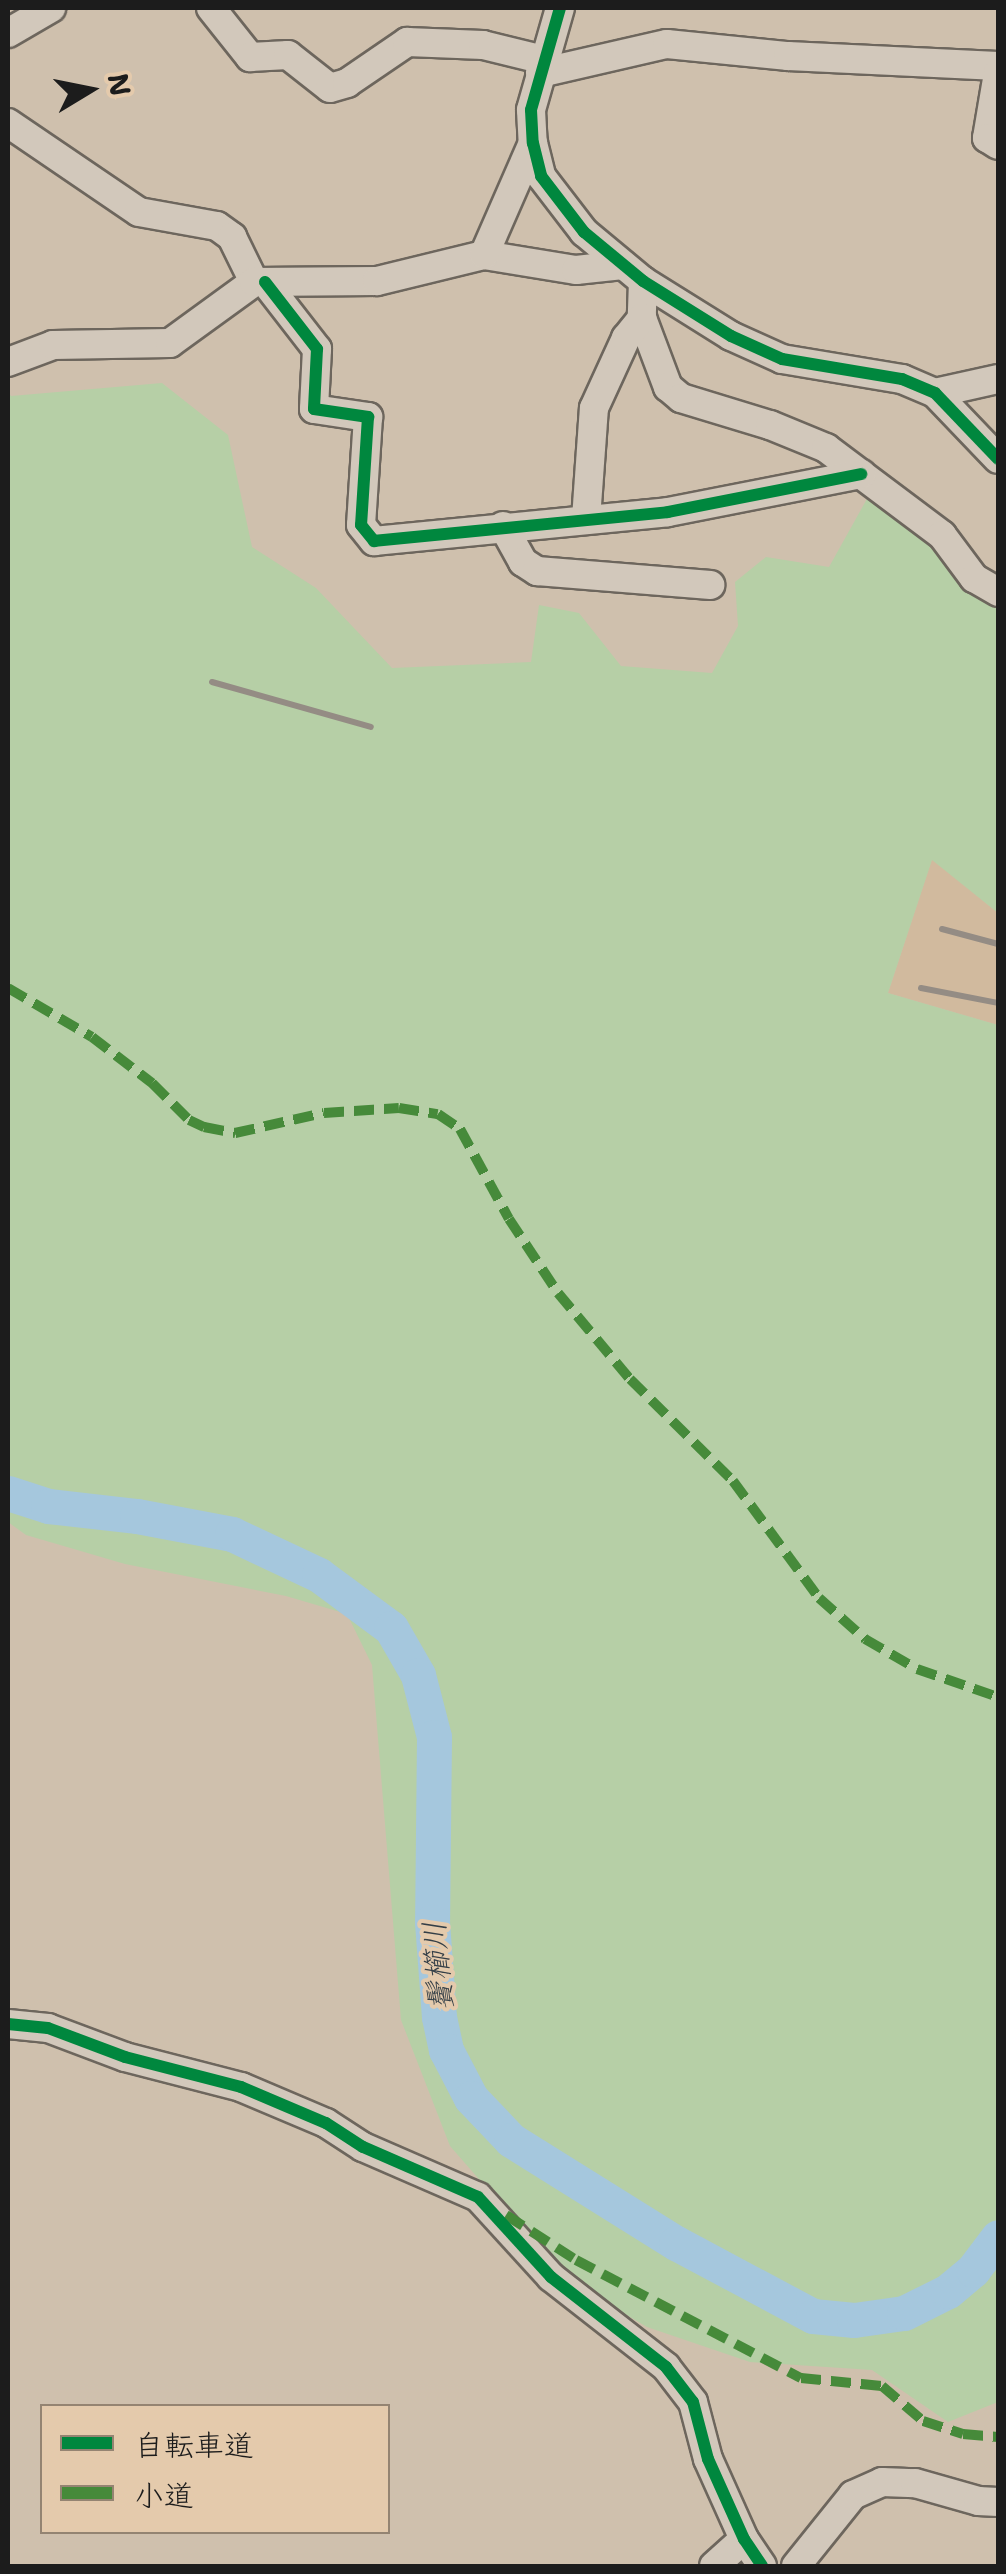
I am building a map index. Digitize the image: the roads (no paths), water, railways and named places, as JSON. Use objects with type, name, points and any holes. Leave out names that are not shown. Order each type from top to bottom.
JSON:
[{"type":"street","points":[[8,33],[51,8]]},
{"type":"street","points":[[211,8],[250,56],[288,55],[330,88],[347,84],[406,42],[483,45],[542,67],[667,44],[998,70],[988,138],[998,146]]},
{"type":"street","points":[[560,8],[531,110],[532,143],[541,176],[560,205],[633,273],[731,336],[782,359],[902,378],[935,393],[998,460]]},
{"type":"street","points":[[8,123],[139,212],[217,226],[232,237],[259,282],[317,349],[314,409],[368,418],[361,525],[374,541],[668,512],[861,474]]},
{"type":"street","points":[[484,255],[532,143]]},
{"type":"street","points":[[8,362],[53,345],[170,344],[259,282],[377,281],[484,255],[576,270],[633,273]]},
{"type":"street","points":[[633,273],[642,318],[668,387],[681,398],[812,442],[942,535],[974,578],[998,592]]},
{"type":"street","points":[[586,519],[594,408],[626,338],[642,318]]},
{"type":"street","points":[[935,393],[998,379]]},
{"type":"street","points":[[502,526],[523,562],[537,571],[710,585]]},
{"type":"street","points":[[8,2024],[48,2028],[125,2057],[240,2087],[326,2122],[363,2147],[478,2197],[551,2277],[666,2367],[692,2402],[708,2459],[744,2540],[762,2566]]},
{"type":"street","points":[[796,2566],[853,2495],[882,2482],[915,2482],[978,2501],[998,2502]]},
{"type":"street","points":[[714,2566],[744,2540]]},
{"type":"waterway","name":"鬢櫛川","points":[[8,1493],[48,1506],[137,1516],[232,1534],[319,1575],[391,1628],[418,1675],[434,1737],[432,1922],[439,2017],[446,2050],[471,2098],[511,2140],[676,2243],[813,2316],[854,2320],[904,2313],[948,2291],[973,2270],[998,2237]]},
{"type":"railway","points":[[212,682],[371,727]]},
{"type":"railway","points":[[942,929],[998,944]]},
{"type":"railway","points":[[921,988],[998,1003]]}]
